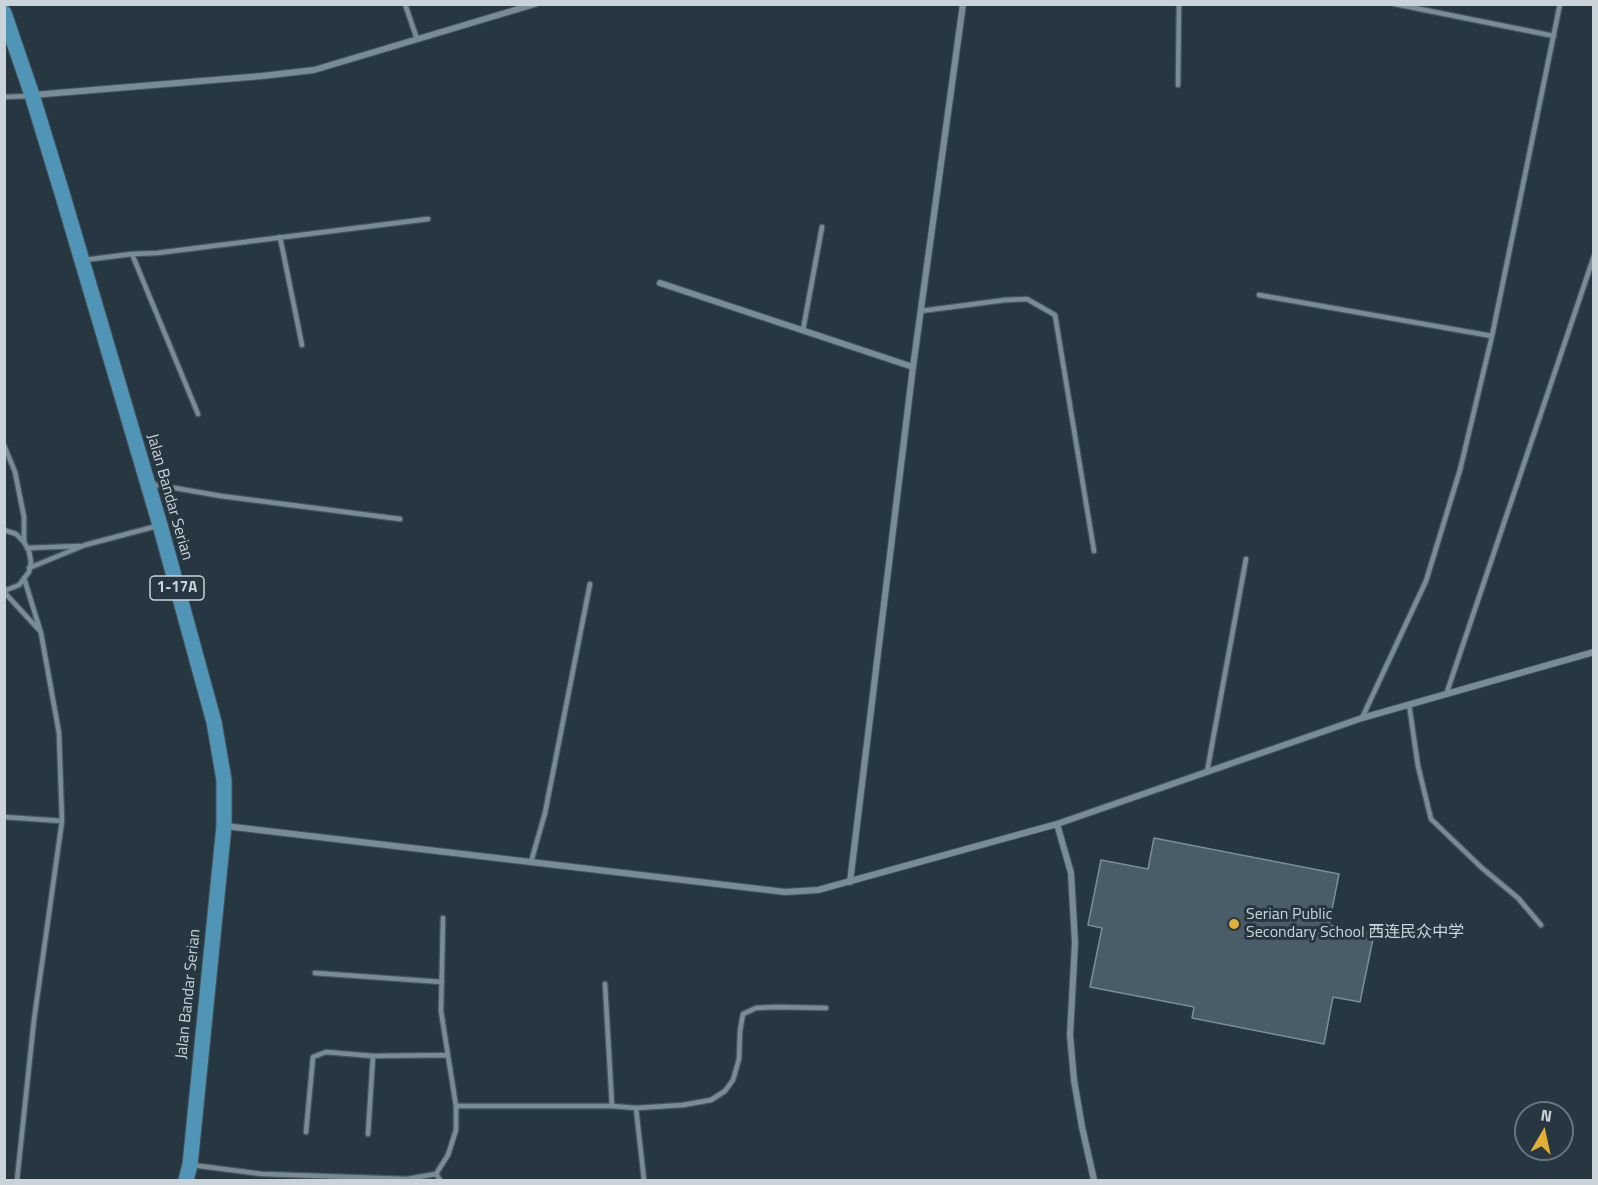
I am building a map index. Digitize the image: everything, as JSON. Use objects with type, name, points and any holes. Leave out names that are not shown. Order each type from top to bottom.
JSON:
[{"type":"main road","name":"Jalan Bandar Serian","points":[[4,13],[32,95],[160,525],[213,722],[224,780],[224,826],[190,1165],[186,1180]]},
{"type":"street","points":[[32,95],[314,70],[535,4]]},
{"type":"street","points":[[850,882],[913,367],[963,4]]},
{"type":"street","points":[[660,283],[913,367]]},
{"type":"street","points":[[224,826],[785,892],[818,890],[1057,824],[1362,718],[1593,652]]},
{"type":"street","points":[[1057,824],[1071,873],[1075,943],[1070,1035],[1074,1080],[1094,1180]]},
{"type":"lane","points":[[405,4],[417,39]]},
{"type":"lane","points":[[1178,85],[1179,4]]},
{"type":"lane","points":[[1395,4],[1554,36]]},
{"type":"lane","points":[[1362,718],[1426,581],[1460,470],[1492,336],[1560,4]]},
{"type":"lane","points":[[4,97],[32,95]]},
{"type":"lane","points":[[81,260],[132,254],[157,254],[428,219]]},
{"type":"lane","points":[[803,330],[822,226]]},
{"type":"lane","points":[[280,237],[302,345]]},
{"type":"lane","points":[[132,254],[198,414]]},
{"type":"lane","points":[[1448,692],[1593,256]]},
{"type":"lane","points":[[1259,295],[1492,336]]},
{"type":"lane","points":[[921,311],[1027,299],[1055,315],[1094,551]]},
{"type":"lane","points":[[4,445],[15,472],[24,517],[24,542]]},
{"type":"lane","points":[[147,483],[221,496],[400,519]]},
{"type":"lane","points":[[29,568],[85,545],[160,525]]},
{"type":"lane","points":[[4,530],[16,534],[24,542],[31,562],[28,572],[19,585],[4,591],[41,633]]},
{"type":"lane","points":[[27,548],[85,545]]},
{"type":"lane","points":[[1207,772],[1246,559]]},
{"type":"lane","points":[[17,1180],[34,1020],[62,821],[59,733],[41,633],[24,578]]},
{"type":"lane","points":[[531,862],[544,813],[590,584]]},
{"type":"lane","points":[[1409,704],[1418,766],[1431,819],[1482,868],[1518,898],[1541,924]]},
{"type":"lane","points":[[4,817],[62,821]]},
{"type":"lane","points":[[190,1165],[262,1174],[407,1179],[436,1174],[448,1155],[456,1130],[456,1106],[441,1011],[443,918]]},
{"type":"lane","points":[[315,973],[442,982]]},
{"type":"lane","points":[[605,984],[612,1106]]},
{"type":"lane","points":[[456,1106],[636,1107],[683,1105],[711,1100],[725,1091],[733,1080],[739,1059],[743,1014],[756,1008],[826,1008]]},
{"type":"lane","points":[[306,1132],[313,1057],[326,1052],[373,1056],[448,1055]]},
{"type":"lane","points":[[368,1134],[373,1056]]},
{"type":"lane","points":[[636,1107],[644,1180]]},
{"type":"lane","points":[[436,1174],[440,1180]]},
{"type":"building","points":[[1154,838],[1339,874],[1329,925],[1374,934],[1360,1002],[1333,997],[1324,1044],[1192,1018],[1194,1007],[1090,987],[1102,928],[1088,925],[1101,860],[1148,869]]},
{"type":"place","name":"Serian Public Secondary School 西连民众中学","points":[[1234,924]]}]
